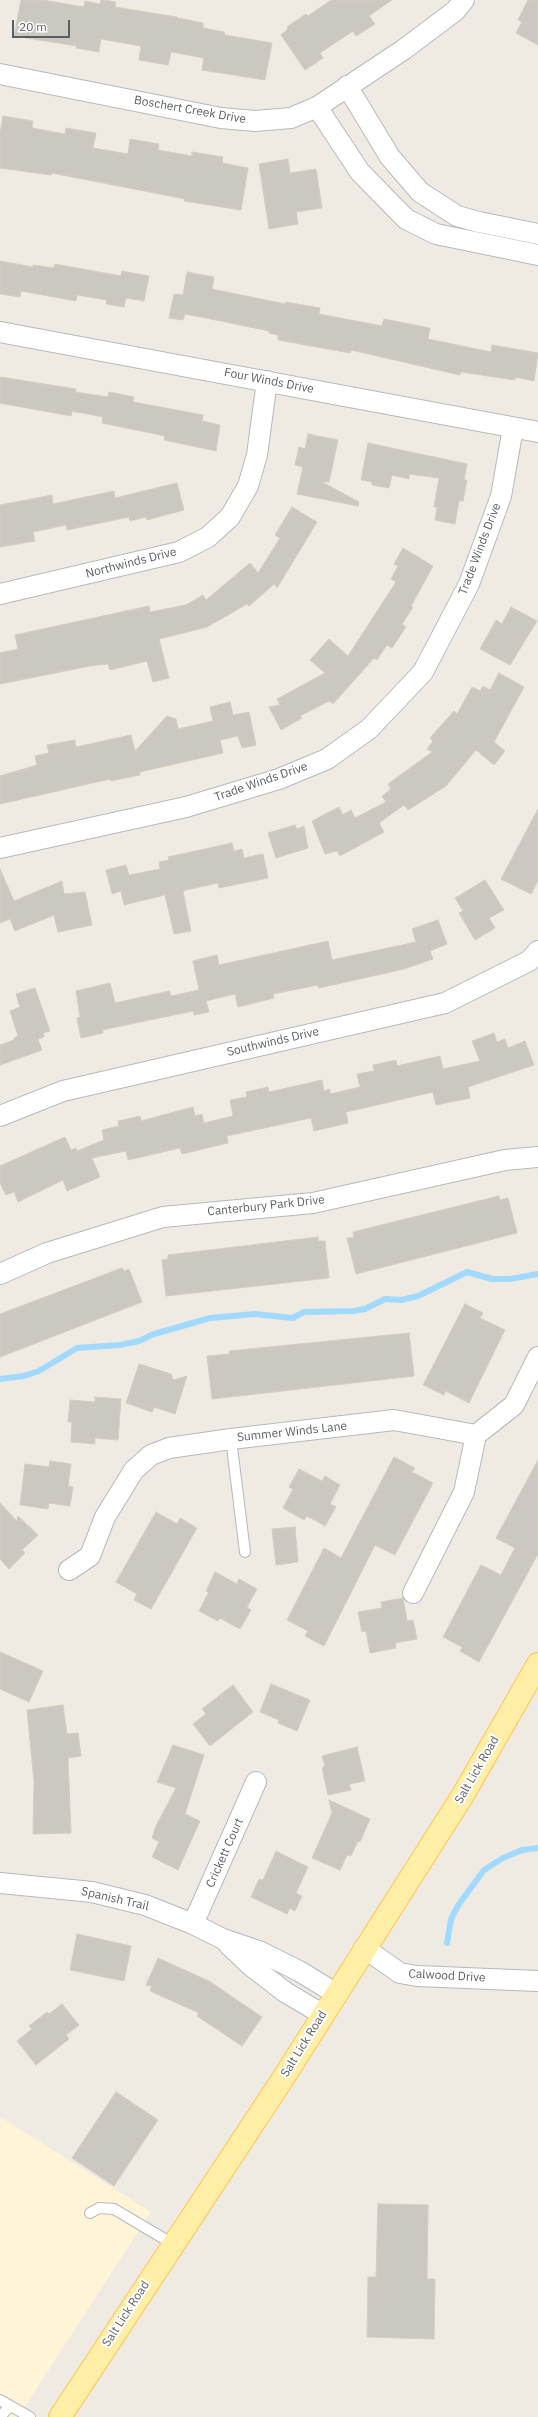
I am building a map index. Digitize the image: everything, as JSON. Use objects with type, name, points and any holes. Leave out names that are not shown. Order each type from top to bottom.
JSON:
[{"type":"main road","name":"Salt Lick Road","points":[[60,2417],[282,2080],[335,1993],[463,1795],[538,1664]]},
{"type":"street","name":"Boschert Creek Drive","points":[[0,74],[221,118],[255,121],[291,118],[317,106],[403,50],[455,11],[464,0]]},
{"type":"street","points":[[347,86],[390,157],[420,192],[458,216],[478,222],[538,234]]},
{"type":"street","points":[[317,106],[360,172],[406,219],[436,234],[538,255]]},
{"type":"street","name":"Four Winds Drive","points":[[0,332],[538,432]]},
{"type":"street","name":"Northwinds Drive","points":[[0,594],[179,552],[208,537],[230,517],[248,486],[257,455],[267,381]]},
{"type":"street","name":"Trade Winds Drive","points":[[0,848],[186,807],[280,779],[327,759],[369,729],[423,672],[469,584],[500,496],[513,428]]},
{"type":"street","name":"Southwinds Drive","points":[[0,1116],[63,1091],[445,1003],[529,961],[538,951]]},
{"type":"street","name":"Canterbury Park Drive","points":[[0,1274],[47,1253],[164,1217],[313,1203],[505,1160],[538,1157]]},
{"type":"street","points":[[413,1594],[464,1492],[476,1435],[514,1405],[538,1357]]},
{"type":"street","name":"Summer Winds Lane","points":[[69,1570],[90,1556],[105,1517],[134,1470],[151,1455],[169,1448],[231,1439],[394,1420],[476,1435]]},
{"type":"street","name":"Crickett Court","points":[[193,1924],[256,1782]]},
{"type":"street","name":"Spanish Trail","points":[[0,1883],[92,1892],[146,1905],[193,1924],[223,1939],[261,1952],[299,1971],[335,1993]]},
{"type":"street","name":"Spanish Trail","points":[[223,1939],[250,1965],[284,1992],[322,2014]]},
{"type":"street","name":"Calwood Drive","points":[[364,1948],[400,1973],[417,1976],[538,1981]]},
{"type":"lane","points":[[231,1439],[245,1552]]},
{"type":"lane","points":[[90,2213],[99,2208],[114,2209],[173,2244]]},
{"type":"lane","points":[[0,2400],[30,2417]]},
{"type":"lane","points":[[0,2417],[10,2406]]},
{"type":"shaded area","points":[[2,2118],[151,2212],[18,2417],[0,2417],[0,2121]]},
{"type":"building","points":[[21,0],[43,0],[84,7],[85,1],[100,4],[101,0],[116,2],[115,7],[177,17],[203,23],[203,28],[224,32],[225,35],[272,43],[265,80],[202,70],[204,58],[171,52],[168,65],[139,60],[141,46],[101,39],[99,52],[76,48],[77,46],[14,36]]},
{"type":"building","points":[[331,0],[392,0],[369,16],[375,24],[356,36],[353,31],[320,53],[323,58],[305,70],[281,35],[287,30],[288,26],[306,14],[308,16]]},
{"type":"building","points":[[528,0],[538,0],[538,45],[516,33],[522,22],[518,20]]},
{"type":"building","points":[[3,116],[33,121],[32,128],[65,134],[66,128],[96,133],[93,148],[128,154],[130,139],[159,144],[158,150],[192,156],[192,152],[223,157],[222,163],[248,168],[241,210],[184,201],[185,199],[52,173],[51,175],[0,168],[0,134]]},
{"type":"building","points":[[288,159],[290,173],[316,169],[322,208],[296,212],[298,224],[269,229],[259,164]]},
{"type":"building","points":[[0,261],[33,267],[33,265],[54,268],[55,264],[121,276],[122,271],[149,276],[144,301],[126,298],[124,307],[106,304],[107,300],[77,295],[76,301],[21,291],[20,297],[0,294]]},
{"type":"building","points":[[187,272],[214,277],[212,289],[285,304],[286,302],[320,308],[319,314],[382,326],[384,319],[430,328],[428,339],[491,352],[492,345],[538,353],[534,381],[515,377],[515,380],[461,372],[460,375],[351,350],[350,353],[278,340],[278,335],[269,333],[269,331],[221,321],[185,314],[183,320],[169,318],[174,294],[183,295]]},
{"type":"building","points":[[0,377],[76,389],[75,392],[108,397],[109,392],[134,397],[133,402],[203,415],[202,421],[220,425],[216,451],[164,440],[165,436],[102,423],[103,417],[72,411],[71,416],[0,403]]},
{"type":"building","points":[[308,434],[338,440],[329,482],[322,482],[359,502],[358,506],[297,494],[303,467],[295,465],[299,447],[305,449]]},
{"type":"building","points":[[368,443],[467,464],[464,480],[467,480],[463,501],[459,501],[455,524],[435,520],[437,507],[434,507],[439,478],[409,474],[409,479],[392,475],[389,488],[372,485],[372,482],[361,480]]},
{"type":"building","points":[[177,483],[184,510],[147,520],[146,517],[130,521],[129,517],[67,530],[66,525],[33,532],[35,541],[0,547],[0,505],[52,495],[53,504],[114,491],[115,498]]},
{"type":"building","points":[[292,507],[317,522],[277,588],[274,584],[249,606],[247,604],[207,627],[159,639],[169,678],[153,682],[147,661],[110,670],[108,664],[90,666],[0,684],[0,653],[18,649],[15,635],[149,606],[150,612],[186,605],[203,595],[206,600],[250,563],[258,573],[280,538],[275,535]]},
{"type":"building","points":[[403,548],[433,566],[411,606],[413,607],[402,624],[406,627],[392,648],[387,645],[377,660],[374,658],[333,704],[329,701],[300,716],[302,718],[281,730],[269,707],[280,705],[277,699],[325,673],[310,660],[329,639],[348,656],[396,582],[391,579],[398,566],[394,564]]},
{"type":"building","points":[[511,607],[537,621],[510,665],[480,649],[496,620],[502,624]]},
{"type":"building","points":[[499,673],[524,687],[494,742],[505,751],[494,765],[476,750],[446,786],[408,810],[404,805],[379,823],[384,832],[340,856],[337,851],[325,854],[312,821],[339,807],[343,815],[351,810],[355,818],[386,802],[382,796],[391,789],[388,784],[432,752],[427,749],[433,741],[430,738],[454,711],[457,714],[472,687],[480,691],[483,686],[490,690]]},
{"type":"building","points":[[230,702],[233,715],[249,712],[256,745],[242,748],[238,736],[220,740],[223,753],[140,772],[140,775],[111,781],[110,779],[0,804],[0,776],[37,765],[35,756],[49,753],[47,745],[75,740],[76,747],[131,735],[135,751],[167,716],[176,719],[178,729],[213,721],[210,707]]},
{"type":"building","points":[[538,809],[538,881],[531,894],[501,879]]},
{"type":"building","points":[[295,825],[297,829],[304,826],[308,848],[276,858],[268,833]]},
{"type":"building","points":[[232,843],[234,851],[242,849],[244,858],[263,854],[268,878],[219,888],[218,883],[183,892],[191,931],[174,934],[165,895],[124,905],[121,891],[112,894],[106,870],[126,865],[129,875],[160,869],[159,862],[169,860],[168,857]]},
{"type":"building","points":[[0,869],[14,901],[62,881],[64,894],[85,892],[92,925],[58,932],[54,915],[15,931],[10,919],[0,923]]},
{"type":"building","points":[[485,880],[504,910],[489,918],[495,928],[475,940],[459,913],[463,911],[455,898]]},
{"type":"building","points":[[438,920],[447,944],[430,951],[433,959],[404,969],[319,988],[318,985],[273,994],[274,998],[238,1007],[235,994],[206,1001],[209,1012],[194,1015],[193,1011],[102,1030],[103,1033],[81,1038],[77,1018],[80,1017],[76,991],[110,983],[115,1003],[169,991],[171,996],[199,990],[193,961],[217,955],[219,965],[328,941],[332,960],[416,942],[412,929]]},
{"type":"building","points":[[35,988],[50,1031],[43,1033],[44,1037],[38,1039],[42,1050],[0,1065],[0,1045],[14,1040],[14,1038],[18,1036],[10,1011],[20,1007],[16,994]]},
{"type":"building","points":[[494,1033],[497,1042],[505,1039],[508,1048],[525,1041],[534,1065],[468,1087],[470,1098],[436,1105],[433,1092],[346,1112],[348,1123],[314,1131],[311,1118],[227,1136],[228,1143],[182,1154],[180,1148],[128,1160],[126,1151],[92,1158],[100,1177],[67,1191],[63,1180],[18,1202],[14,1192],[6,1195],[0,1183],[0,1166],[65,1137],[71,1150],[76,1148],[77,1151],[104,1140],[102,1130],[119,1126],[118,1121],[140,1116],[141,1121],[193,1107],[195,1116],[202,1114],[204,1123],[233,1116],[230,1100],[247,1097],[246,1092],[268,1087],[269,1092],[322,1080],[324,1091],[330,1089],[330,1094],[360,1087],[357,1074],[374,1071],[373,1065],[396,1060],[397,1066],[440,1056],[443,1069],[480,1061],[472,1041]]},
{"type":"building","points":[[499,1196],[500,1200],[508,1198],[517,1233],[356,1274],[347,1238],[354,1238],[353,1232]]},
{"type":"building","points":[[318,1237],[318,1241],[325,1241],[329,1278],[166,1296],[162,1260],[168,1259],[168,1255]]},
{"type":"building","points":[[122,1268],[124,1271],[129,1269],[142,1302],[0,1357],[0,1314]]},
{"type":"building","points":[[465,1304],[483,1313],[480,1318],[505,1330],[469,1403],[446,1391],[444,1395],[423,1385]]},
{"type":"building","points":[[409,1333],[414,1376],[212,1399],[207,1356],[230,1354],[229,1351]]},
{"type":"building","points":[[139,1364],[171,1374],[173,1380],[187,1376],[175,1414],[154,1407],[152,1412],[126,1403]]},
{"type":"building","points":[[95,1397],[121,1399],[118,1440],[95,1438],[95,1444],[71,1442],[72,1422],[68,1422],[70,1400],[95,1402]]},
{"type":"building","points":[[394,1457],[415,1468],[412,1472],[433,1483],[395,1555],[375,1545],[324,1646],[305,1636],[308,1631],[287,1620],[324,1548],[341,1558]]},
{"type":"building","points":[[538,1460],[538,1554],[479,1662],[460,1651],[462,1647],[443,1637],[481,1565],[501,1575],[515,1548],[496,1538]]},
{"type":"building","points":[[50,1461],[71,1464],[68,1486],[73,1487],[70,1506],[49,1503],[48,1509],[20,1505],[25,1464],[49,1467]]},
{"type":"building","points":[[299,1469],[322,1481],[325,1476],[340,1485],[330,1504],[336,1507],[325,1526],[307,1516],[304,1520],[283,1508],[293,1489],[289,1487]]},
{"type":"building","points":[[0,1503],[17,1521],[18,1516],[38,1535],[22,1550],[25,1553],[9,1569],[0,1559]]},
{"type":"building","points":[[156,1512],[177,1524],[180,1518],[197,1528],[151,1609],[134,1600],[137,1594],[116,1582]]},
{"type":"building","points":[[295,1527],[298,1562],[276,1565],[272,1529]]},
{"type":"building","points":[[215,1572],[237,1584],[239,1579],[257,1589],[247,1607],[251,1610],[240,1629],[220,1618],[218,1621],[199,1611],[209,1592],[206,1591]]},
{"type":"building","points":[[403,1598],[407,1621],[413,1620],[417,1639],[395,1643],[396,1648],[370,1653],[366,1631],[362,1632],[358,1612],[382,1608],[381,1602]]},
{"type":"building","points":[[0,1652],[43,1671],[29,1702],[0,1689]]},
{"type":"building","points":[[271,1684],[310,1700],[297,1731],[278,1723],[279,1720],[260,1712]]},
{"type":"building","points":[[233,1685],[253,1712],[210,1746],[193,1724],[206,1714],[202,1709]]},
{"type":"building","points":[[63,1705],[67,1734],[78,1733],[81,1756],[68,1758],[71,1833],[33,1834],[34,1781],[27,1710]]},
{"type":"building","points":[[173,1745],[204,1755],[185,1814],[200,1821],[178,1870],[152,1857],[159,1842],[152,1838],[156,1826],[176,1788],[157,1782]]},
{"type":"building","points":[[357,1747],[365,1781],[349,1784],[351,1790],[328,1795],[323,1773],[323,1767],[325,1766],[322,1756]]},
{"type":"building","points":[[329,1800],[370,1819],[360,1842],[358,1841],[351,1856],[347,1855],[340,1870],[312,1858],[332,1813]]},
{"type":"building","points":[[276,1851],[308,1867],[296,1893],[302,1896],[295,1911],[290,1908],[287,1914],[251,1897],[259,1879],[263,1880]]},
{"type":"building","points":[[77,1934],[131,1946],[124,1981],[70,1970]]},
{"type":"building","points":[[158,1958],[209,1981],[262,2017],[242,2046],[197,2016],[199,2013],[150,1991],[152,1986],[146,1985]]},
{"type":"building","points":[[62,2004],[79,2025],[66,2035],[69,2039],[36,2065],[17,2041],[32,2029],[29,2026],[47,2012],[49,2014]]},
{"type":"building","points":[[116,2092],[158,2120],[114,2186],[72,2158]]},
{"type":"building","points":[[378,2204],[428,2205],[427,2279],[435,2279],[434,2339],[367,2337],[368,2277],[376,2277]]},
{"type":"waterway","points":[[0,1379],[24,1376],[39,1371],[77,1348],[120,1345],[139,1341],[154,1334],[210,1318],[255,1314],[293,1318],[304,1312],[353,1311],[365,1309],[385,1299],[401,1300],[418,1296],[467,1272],[492,1279],[510,1279],[538,1274]]},
{"type":"waterway","points":[[447,1943],[451,1919],[459,1904],[484,1870],[503,1858],[522,1850],[538,1848]]}]
